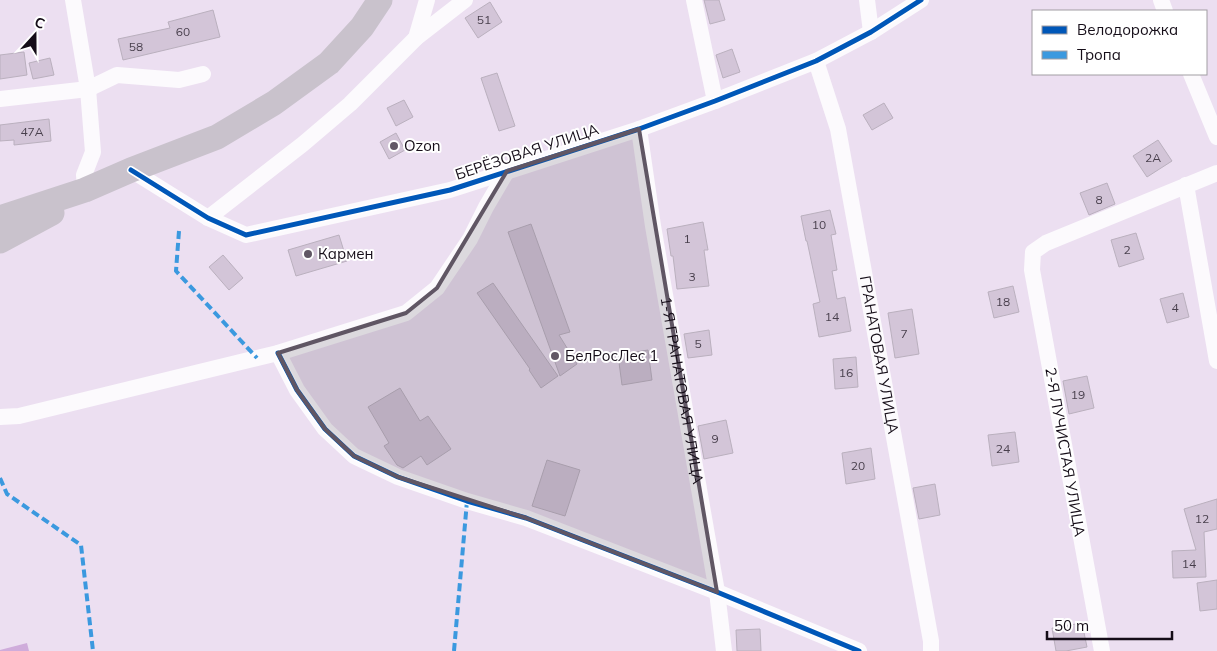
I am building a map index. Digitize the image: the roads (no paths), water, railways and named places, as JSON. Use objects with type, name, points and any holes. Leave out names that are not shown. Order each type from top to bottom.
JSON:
[{"type":"main road","points":[[0,218],[84,190],[217,137],[274,103],[330,63],[362,27],[380,0]]},
{"type":"main road","points":[[0,241],[131,170]]},
{"type":"street","points":[[73,0],[88,89],[93,152],[84,175],[84,190]]},
{"type":"street","points":[[416,38],[426,0]]},
{"type":"street","points":[[208,218],[303,144],[344,109],[416,38],[465,0]]},
{"type":"street","points":[[694,0],[715,102]]},
{"type":"street","points":[[867,0],[871,32]]},
{"type":"street","name":"БЕРЁЗОВАЯ УЛИЦА","points":[[131,170],[208,218],[246,235],[450,190],[639,129],[715,102],[816,61],[871,32],[922,0]]},
{"type":"street","name":"ГРАНАТОВАЯ УЛИЦА","points":[[816,61],[838,129],[931,651]]},
{"type":"street","points":[[0,99],[88,89],[117,75],[179,80],[203,74]]},
{"type":"street","points":[[1191,75],[1217,137]]},
{"type":"street","name":"1-Я ГРАНАТОВАЯ УЛИЦА","points":[[639,129],[653,226],[717,592],[724,651]]},
{"type":"street","points":[[0,417],[19,416],[278,353],[406,313],[437,288],[470,239],[507,171]]},
{"type":"street","points":[[1217,172],[1186,185],[1217,360]]},
{"type":"street","name":"2-Я ЛУЧИСТАЯ УЛИЦА","points":[[1102,651],[1032,270],[1033,252],[1046,243],[1186,185]]},
{"type":"street","points":[[278,353],[297,390],[325,429],[354,456],[398,476],[467,501],[526,518],[717,592],[859,651]]},
{"type":"place","name":"Ozon","points":[[394,146]]},
{"type":"place","name":"Кармен","points":[[308,254]]},
{"type":"place","name":"БелРосЛес 1","points":[[555,356]]}]
